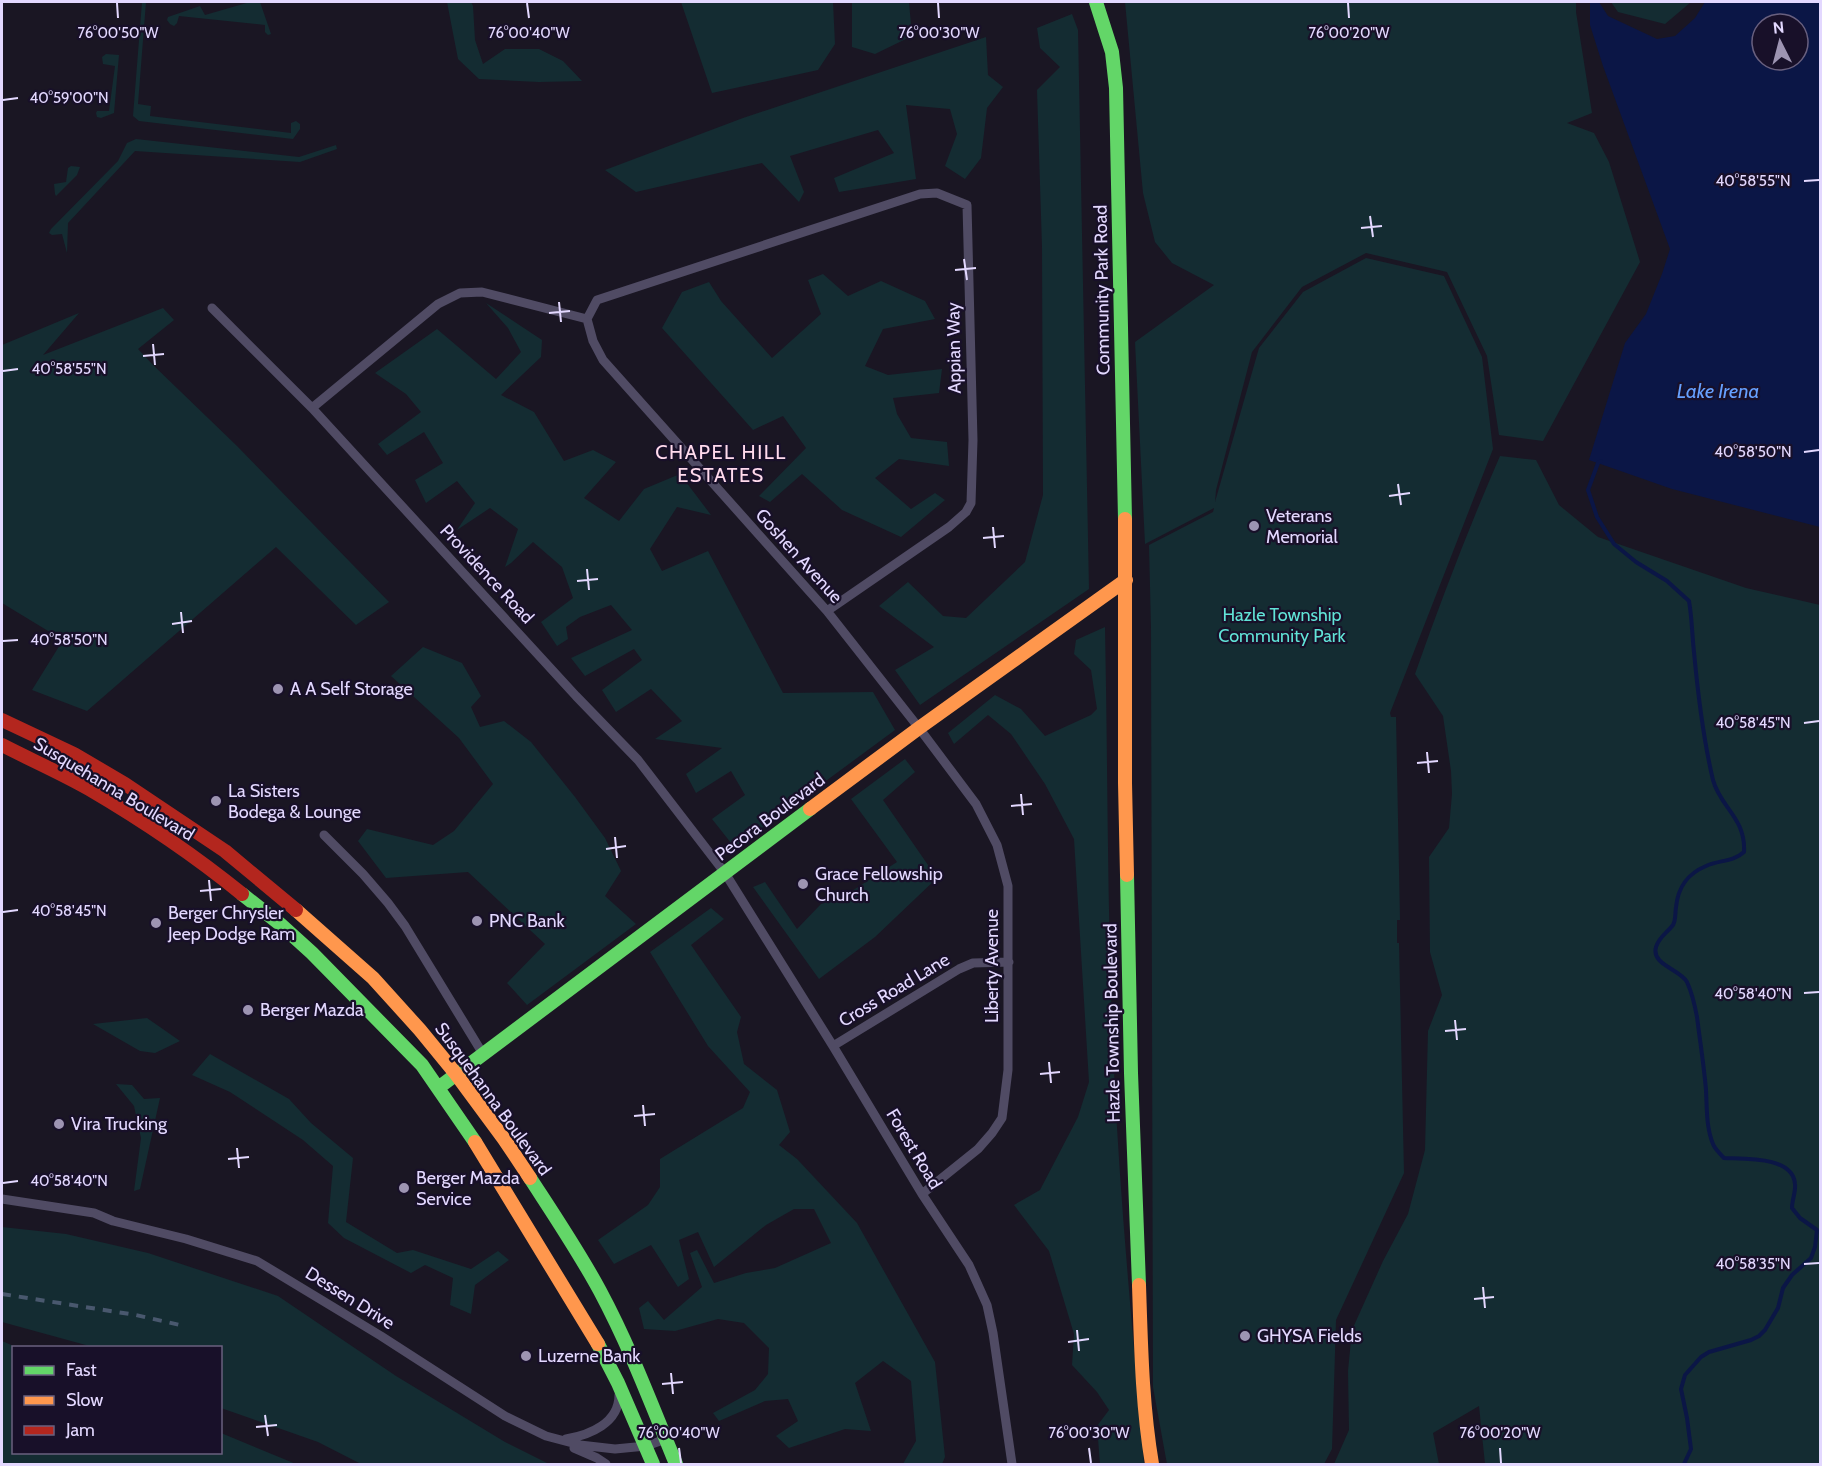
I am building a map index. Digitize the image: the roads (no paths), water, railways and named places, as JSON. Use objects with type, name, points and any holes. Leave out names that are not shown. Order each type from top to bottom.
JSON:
[{"type":"main road","name":"Community Park Road","points":[[1096,2],[1112,52],[1116,88],[1126,580]]},
{"type":"main road","name":"Pecora Boulevard","points":[[438,1088],[919,728],[1126,580]]},
{"type":"main road","name":"Hazle Township Boulevard","points":[[1126,580],[1125,783],[1131,1085],[1143,1395],[1152,1464]]},
{"type":"main road","name":"Susquehanna Boulevard","points":[[2,720],[74,754],[125,784],[225,851],[373,978],[456,1074],[504,1138],[566,1234],[600,1291],[632,1357],[676,1464]]},
{"type":"main road","name":"Susquehanna Boulevard","points":[[2,745],[88,789],[144,823],[215,872],[280,924],[422,1065],[465,1125],[597,1342],[618,1383],[653,1464]]},
{"type":"street","name":"Appian Way","points":[[588,319],[597,300],[920,194],[937,193],[967,205],[973,440],[971,503],[966,512],[949,527],[827,611]]},
{"type":"street","points":[[312,408],[438,304],[460,293],[482,292],[588,319]]},
{"type":"street","name":"Providence Road","points":[[212,308],[312,408],[576,696],[638,760],[725,873]]},
{"type":"street","name":"Goshen Avenue","points":[[588,319],[593,341],[603,360],[827,611],[919,728]]},
{"type":"street","name":"Liberty Avenue","points":[[919,728],[976,804],[998,845],[1008,886],[1010,962],[1008,1070],[1002,1118],[978,1149],[922,1194]]},
{"type":"street","points":[[324,835],[363,874],[405,926],[483,1054]]},
{"type":"street","name":"Forest Road","points":[[725,873],[922,1194],[969,1265],[987,1305],[1012,1464]]},
{"type":"street","name":"Cross Road Lane","points":[[833,1046],[959,969],[973,963],[1010,962]]},
{"type":"street","name":"Dessen Drive","points":[[2,1199],[94,1213],[113,1221],[186,1239],[256,1262],[381,1335],[505,1416],[546,1436],[580,1445],[615,1449],[646,1446],[666,1439]]},
{"type":"street","points":[[559,1440],[592,1433],[610,1419],[619,1404],[618,1383]]},
{"type":"street","points":[[559,1440],[606,1464]]},
{"type":"water","name":"Lake Irena","points":[[1590,2],[1599,2],[1608,16],[1657,39],[1675,36],[1695,18],[1705,2],[1820,2],[1820,527],[1672,489],[1589,460],[1625,343],[1646,314],[1670,249],[1590,25]]},
{"type":"waterway","points":[[1601,461],[1598,463],[1588,490],[1597,517],[1614,544],[1636,562],[1667,581],[1689,601],[1701,716],[1713,780],[1721,798],[1737,821],[1744,840],[1744,852],[1740,855],[1706,866],[1689,877],[1681,887],[1674,923],[1659,940],[1656,953],[1662,963],[1687,982],[1692,995],[1703,1063],[1708,1124],[1714,1146],[1724,1158],[1755,1159],[1786,1168],[1795,1184],[1792,1208],[1800,1218],[1817,1230],[1811,1258],[1792,1275],[1783,1288],[1778,1308],[1765,1330],[1751,1340],[1709,1352],[1701,1357],[1685,1375],[1681,1389],[1691,1449],[1684,1464]]},
{"type":"railway","points":[[2,1294],[136,1315],[180,1325]]},
{"type":"place","name":"Veterans Memorial","points":[[1254,526]]},
{"type":"place","name":"A A Self Storage","points":[[278,689]]},
{"type":"place","name":"La Sisters Bodega & Lounge","points":[[216,801]]},
{"type":"place","name":"Grace Fellowship Church","points":[[803,884]]},
{"type":"place","name":"PNC Bank","points":[[477,921]]},
{"type":"place","name":"Berger Chrysler Jeep Dodge Ram","points":[[156,923]]},
{"type":"place","name":"Berger Mazda","points":[[248,1010]]},
{"type":"place","name":"Vira Trucking","points":[[59,1124]]},
{"type":"place","name":"Berger Mazda Service","points":[[404,1188]]},
{"type":"place","name":"GHYSA Fields","points":[[1245,1336]]},
{"type":"place","name":"Luzerne Bank","points":[[526,1356]]},
{"type":"district","name":"CHAPEL HILL ESTATES","points":[[721,464]]},
{"type":"park label","name":"Hazle Township Community Park","points":[[1282,625]]}]
